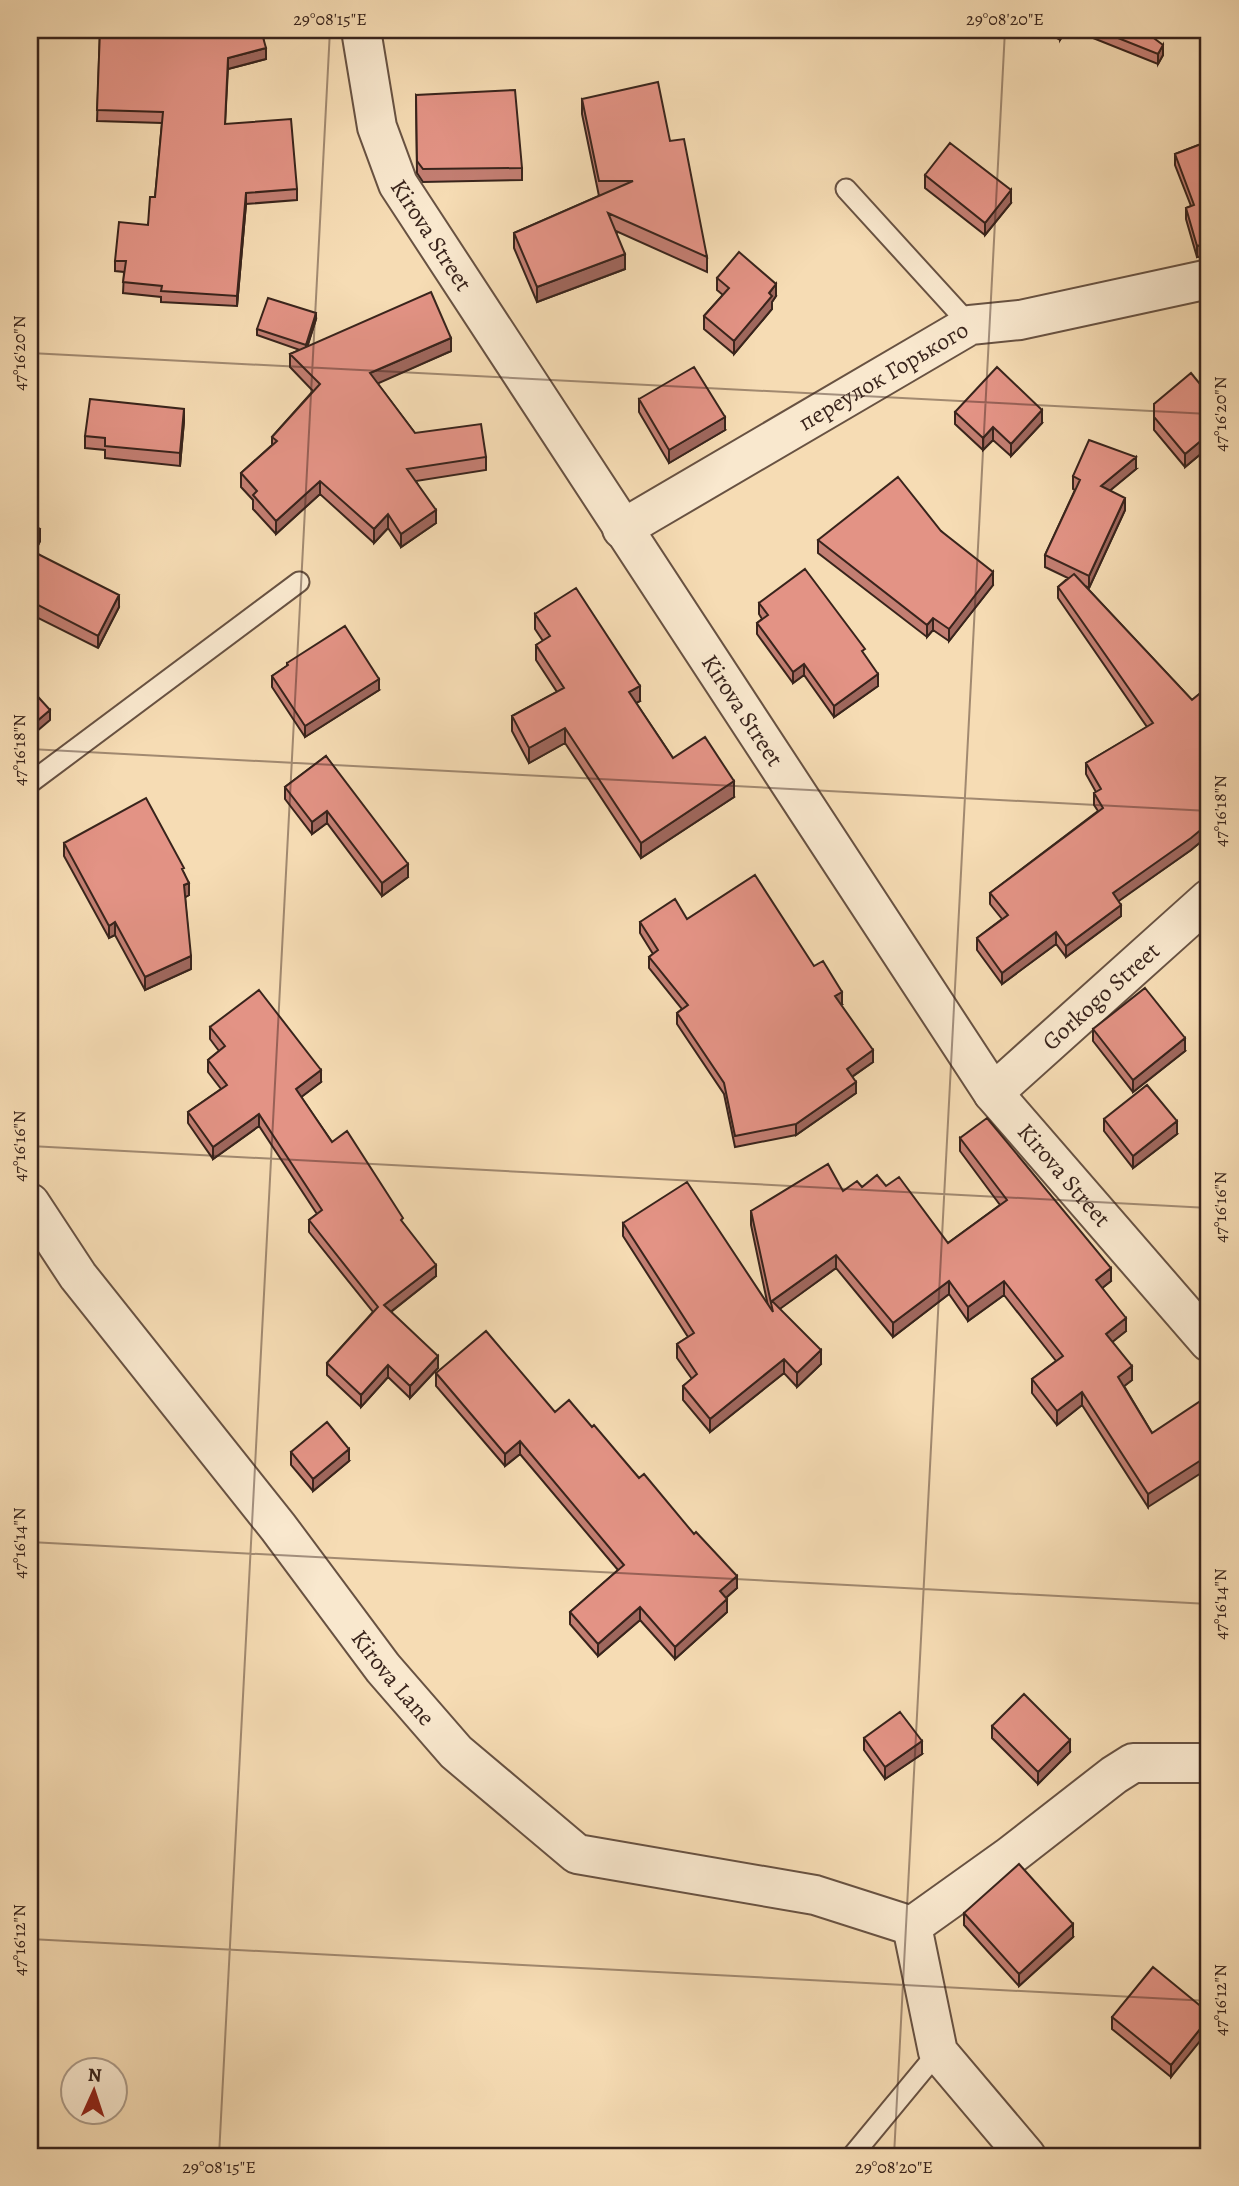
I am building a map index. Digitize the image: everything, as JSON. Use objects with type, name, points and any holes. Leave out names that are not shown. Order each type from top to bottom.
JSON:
[{"type":"street","name":"Kirova Street","points":[[361,30],[377,127],[398,184],[993,1093],[1209,1342]]},
{"type":"street","name":"переулок Горького","points":[[622,529],[970,325],[1020,320],[1209,279]]},
{"type":"street","name":"Gorkogo Street","points":[[993,1093],[1209,900]]},
{"type":"street","name":"Kirova Lane","points":[[30,1203],[78,1276],[278,1527],[383,1668],[456,1752],[577,1854],[815,1895],[912,1926]]},
{"type":"street","points":[[1026,2156],[937,2052],[912,1926],[1133,1763],[1209,1763]]},
{"type":"lane","points":[[846,189],[970,325]]},
{"type":"lane","points":[[30,783],[299,582]]},
{"type":"lane","points":[[852,2156],[937,2052]]},
{"type":"building","points":[[100,30],[261,30],[266,48],[228,58],[225,124],[291,119],[297,189],[246,193],[237,296],[161,291],[162,286],[123,282],[126,261],[115,261],[119,222],[148,225],[150,197],[155,197],[163,112],[97,110]]},
{"type":"building","points":[[1098,30],[1143,30],[1163,45],[1158,54]]},
{"type":"building","points":[[658,82],[670,141],[684,139],[707,257],[608,213],[625,254],[537,287],[514,233],[633,181],[599,181],[582,99]]},
{"type":"building","points":[[515,90],[522,168],[423,169],[417,161],[416,95]]},
{"type":"building","points":[[1209,141],[1209,243],[1197,246],[1186,208],[1194,205],[1175,154]]},
{"type":"building","points":[[950,143],[1011,190],[985,223],[925,175]]},
{"type":"building","points":[[739,252],[776,284],[769,293],[772,296],[734,341],[704,316],[729,288],[717,278]]},
{"type":"building","points":[[431,292],[451,338],[370,373],[415,433],[481,424],[486,457],[407,469],[436,510],[401,534],[388,514],[374,529],[320,481],[276,521],[253,495],[257,491],[241,473],[277,441],[272,437],[320,384],[290,354]]},
{"type":"building","points":[[268,298],[316,313],[306,345],[257,329]]},
{"type":"building","points":[[694,367],[725,417],[669,450],[639,399]]},
{"type":"building","points":[[997,367],[1042,410],[1011,444],[993,427],[983,438],[955,412]]},
{"type":"building","points":[[1191,373],[1209,395],[1209,434],[1185,454],[1154,417],[1154,404]]},
{"type":"building","points":[[90,399],[184,409],[180,453],[105,446],[105,438],[85,436]]},
{"type":"building","points":[[1089,440],[1136,457],[1101,486],[1125,498],[1089,576],[1045,555],[1080,480],[1073,476]]},
{"type":"building","points":[[898,477],[941,531],[993,572],[949,629],[933,618],[927,625],[818,540]]},
{"type":"building","points":[[30,523],[40,529],[30,549]]},
{"type":"building","points":[[30,550],[119,595],[98,636],[30,601]]},
{"type":"building","points":[[805,569],[865,649],[862,651],[878,674],[834,706],[804,664],[793,672],[757,623],[768,615],[759,603]]},
{"type":"building","points":[[1074,574],[1192,700],[1209,686],[1209,823],[1113,893],[1121,905],[1066,946],[1056,932],[1002,973],[977,938],[1008,915],[990,893],[1103,808],[1094,793],[1101,789],[1086,763],[1153,723],[1058,587]]},
{"type":"building","points":[[576,588],[640,686],[629,692],[673,758],[705,737],[734,781],[641,843],[565,728],[529,748],[512,716],[564,688],[536,645],[550,636],[535,614]]},
{"type":"building","points":[[345,626],[379,679],[305,726],[272,676],[288,665],[287,663]]},
{"type":"building","points":[[30,688],[50,710],[30,727]]},
{"type":"building","points":[[326,756],[408,864],[382,883],[327,811],[312,822],[285,787]]},
{"type":"building","points":[[146,798],[184,868],[182,869],[189,883],[184,885],[191,956],[145,977],[115,922],[109,926],[64,843]]},
{"type":"building","points":[[755,875],[814,966],[823,961],[842,992],[835,996],[873,1050],[847,1069],[856,1082],[796,1124],[735,1136],[724,1083],[677,1013],[688,1005],[649,957],[658,950],[640,922],[675,899],[687,919]]},
{"type":"building","points":[[1145,988],[1185,1038],[1133,1080],[1093,1029]]},
{"type":"building","points":[[259,990],[321,1070],[296,1089],[332,1142],[347,1131],[403,1218],[401,1220],[436,1265],[384,1305],[438,1356],[410,1386],[388,1365],[361,1395],[327,1363],[378,1307],[309,1220],[322,1210],[259,1114],[213,1147],[188,1112],[227,1085],[208,1060],[225,1046],[210,1027]]},
{"type":"building","points":[[1147,1085],[1177,1121],[1133,1156],[1104,1119]]},
{"type":"building","points":[[987,1118],[1111,1268],[1096,1280],[1126,1318],[1106,1334],[1132,1366],[1118,1377],[1152,1433],[1202,1400],[1209,1411],[1209,1455],[1148,1494],[1082,1392],[1057,1411],[1032,1379],[1063,1356],[1004,1281],[968,1307],[949,1281],[893,1323],[836,1255],[772,1301],[821,1350],[797,1373],[784,1359],[710,1419],[683,1386],[697,1374],[677,1344],[694,1333],[623,1223],[687,1182],[773,1312],[751,1211],[828,1164],[843,1191],[857,1181],[862,1187],[877,1175],[886,1186],[899,1177],[948,1243],[1007,1200],[960,1138]]},
{"type":"building","points":[[486,1331],[555,1412],[569,1400],[639,1478],[644,1474],[694,1534],[696,1532],[737,1576],[720,1591],[727,1599],[675,1647],[640,1607],[598,1644],[570,1612],[624,1565],[520,1441],[505,1454],[436,1373]]},
{"type":"building","points":[[327,1422],[349,1449],[313,1479],[291,1452]]},
{"type":"building","points":[[1024,1694],[1070,1740],[1038,1772],[992,1726]]},
{"type":"building","points":[[900,1712],[922,1741],[885,1767],[864,1738]]},
{"type":"building","points":[[1019,1864],[1073,1924],[1019,1974],[964,1913]]},
{"type":"building","points":[[1153,1967],[1209,2013],[1209,2018],[1171,2065],[1112,2017]]}]
